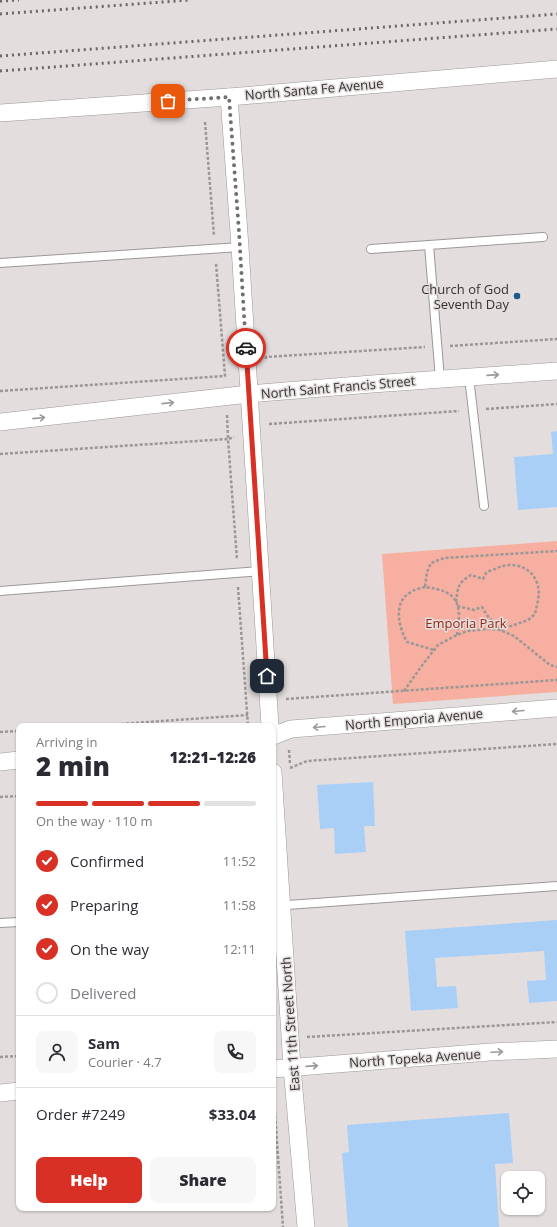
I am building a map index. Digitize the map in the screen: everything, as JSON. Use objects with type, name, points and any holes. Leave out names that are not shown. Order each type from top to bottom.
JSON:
[{"type":"street","name":"North Santa Fe Avenue","points":[[0,113],[229,97],[557,69]]},
{"type":"street","points":[[229,97],[250,394],[270,723]]},
{"type":"street","name":"North Saint Francis Street","points":[[0,422],[250,394],[557,371]]},
{"type":"street","name":"North Emporia Avenue","points":[[280,733],[306,728],[557,708]]},
{"type":"street","points":[[0,762],[16,760]]},
{"type":"street","name":"East 11th Street North","points":[[276,873],[277,906],[306,1227]]},
{"type":"street","name":"North Topeka Avenue","points":[[276,1069],[490,1052],[557,1049]]},
{"type":"street","points":[[0,1093],[16,1091]]},
{"type":"lane","points":[[371,249],[543,237]]},
{"type":"lane","points":[[429,245],[440,379]]},
{"type":"lane","points":[[0,263],[240,247]]},
{"type":"lane","points":[[469,377],[484,506]]},
{"type":"lane","points":[[0,591],[260,571]]},
{"type":"lane","points":[[277,906],[557,886]]},
{"type":"lane","points":[[0,923],[16,922]]},
{"type":"path","points":[[205,122],[225,376],[228,439]]},
{"type":"path","points":[[0,391],[225,376],[266,357],[557,339]]},
{"type":"path","points":[[266,357],[266,364]]},
{"type":"path","points":[[268,393],[269,424]]},
{"type":"path","points":[[0,454],[228,439],[269,424],[557,404]]},
{"type":"path","points":[[425,587],[427,572],[431,563],[444,558],[557,551]]},
{"type":"path","points":[[456,602],[460,583],[471,575],[483,579],[486,573],[499,567],[510,565],[521,566],[530,572],[537,582],[539,594],[535,614],[528,620],[500,630]]},
{"type":"path","points":[[434,650],[407,642],[401,630],[398,616],[399,609],[403,599],[410,592],[425,587],[439,588],[448,592],[454,598],[459,611],[457,635]]},
{"type":"path","points":[[457,606],[474,610],[482,608],[488,618],[496,624],[500,630]]},
{"type":"path","points":[[404,691],[438,645],[467,631],[488,629],[500,630],[514,636],[550,665],[557,667]]},
{"type":"path","points":[[134,723],[247,715],[286,700],[557,680]]},
{"type":"path","points":[[285,692],[286,700]]},
{"type":"path","points":[[0,732],[16,731]]},
{"type":"path","points":[[276,772],[290,767],[280,733]]},
{"type":"path","points":[[0,797],[16,796]]},
{"type":"path","points":[[290,1038],[557,1022]]},
{"type":"path","points":[[0,1057],[16,1056]]},
{"type":"path","points":[[276,1126],[283,1227]]},
{"type":"green space","name":"Emporia Park","points":[[557,541],[557,692],[393,704],[382,554]]},
{"type":"building","points":[[557,431],[557,507],[518,510],[514,457],[553,454],[551,432]]},
{"type":"building","points":[[373,782],[375,826],[364,826],[366,852],[335,854],[334,828],[320,829],[317,785]]},
{"type":"building","points":[[557,920],[557,1001],[529,1003],[527,981],[546,980],[544,951],[435,958],[437,987],[456,986],[458,1008],[411,1011],[405,931]]},
{"type":"building","points":[[509,1113],[513,1163],[495,1164],[499,1227],[348,1227],[342,1153],[349,1152],[347,1125]]},
{"type":"railway","points":[[0,1],[19,0]]},
{"type":"railway","points":[[0,14],[190,0]]},
{"type":"railway","points":[[0,56],[557,14]]},
{"type":"railway","points":[[0,71],[557,29]]},
{"type":"way so far","points":[[168,101],[229,97],[246,348]]},
{"type":"place","name":"Church of God Seventh Day","points":[[517,296]]},
{"type":"route","points":[[246,348],[267,676]]}]
